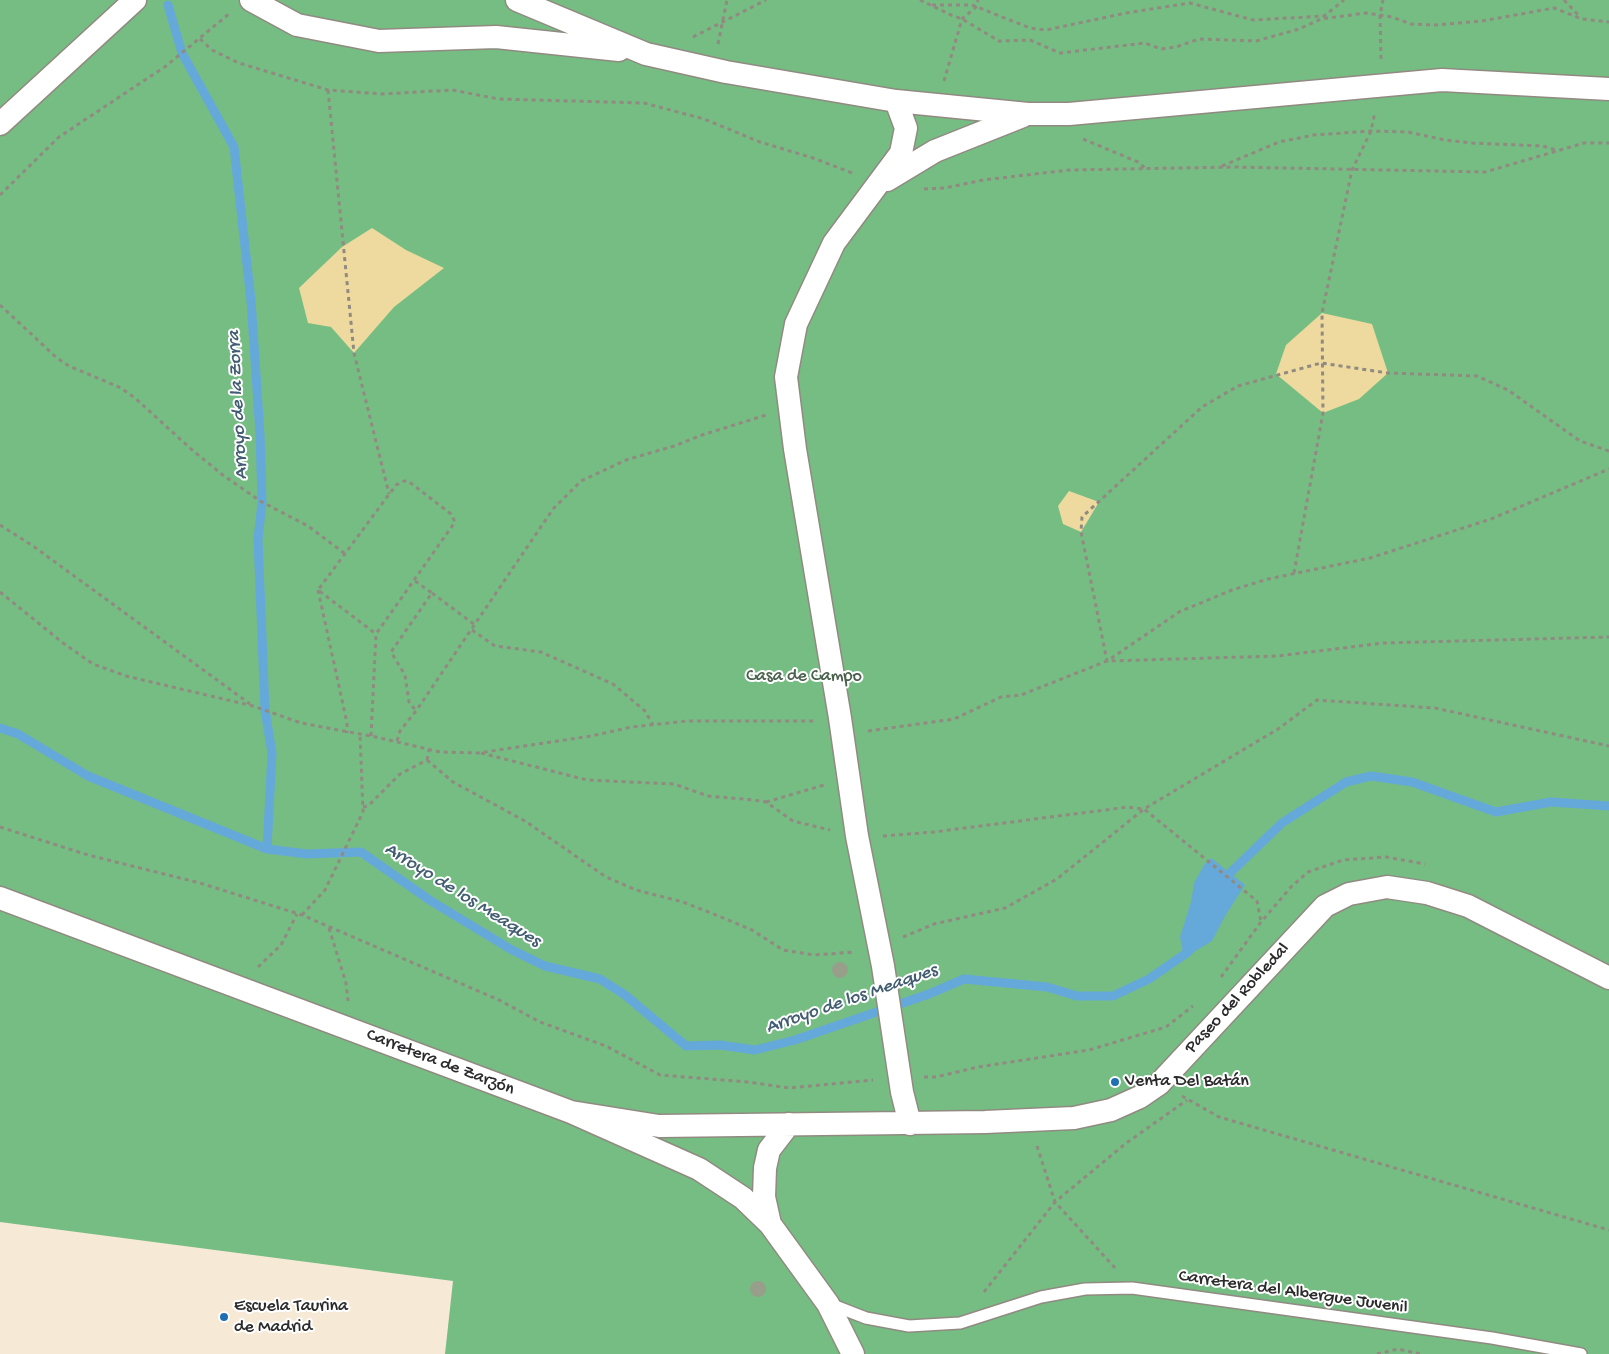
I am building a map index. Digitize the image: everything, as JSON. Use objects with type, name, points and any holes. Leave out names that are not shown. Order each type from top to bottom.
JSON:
[{"type":"street","points":[[0,124],[91,38],[135,0]]},
{"type":"street","points":[[517,0],[646,54]]},
{"type":"street","points":[[242,5],[297,25],[379,41],[496,37],[646,54],[712,69],[896,101],[1028,114],[1069,114],[1442,80],[1609,89]]},
{"type":"street","points":[[896,101],[906,128],[901,153],[880,184],[834,243],[796,324],[786,377],[857,836],[881,955],[900,1076],[910,1124]]},
{"type":"street","points":[[880,184],[935,151],[1028,114]]},
{"type":"street","name":"Paseo del Robledal","points":[[571,1112],[659,1126],[910,1124],[1028,1120],[1074,1118],[1111,1110],[1140,1097],[1159,1084],[1325,906],[1349,894],[1387,887],[1428,893],[1468,906],[1609,978]]},
{"type":"street","name":"Carretera de Zarzón","points":[[0,898],[571,1112],[669,1155],[718,1180],[743,1198],[770,1224],[828,1304],[852,1354]]},
{"type":"street","points":[[770,1224],[764,1196],[765,1168],[769,1150],[789,1124]]},
{"type":"lane","name":"Carretera del Albergue Juvenil","points":[[828,1304],[866,1318],[909,1326],[960,1323],[1041,1298],[1085,1289],[1132,1288],[1492,1338],[1580,1354]]},
{"type":"path","points":[[712,69],[727,0]]},
{"type":"path","points":[[686,38],[693,37],[723,23],[766,0]]},
{"type":"path","points":[[920,0],[951,15],[962,18],[999,41],[1030,40],[1060,53],[1145,43],[1161,49],[1176,47],[1199,39],[1256,41],[1299,29],[1322,18],[1344,0]]},
{"type":"path","points":[[942,106],[943,84],[962,18],[976,7],[978,0]]},
{"type":"path","points":[[1294,573],[1323,413],[1322,313],[1352,170],[1371,131],[1382,85],[1380,15],[1383,0]]},
{"type":"path","points":[[1564,0],[1582,19]]},
{"type":"path","points":[[931,4],[976,7],[1030,28],[1046,30],[1126,13],[1190,3],[1253,20],[1322,18],[1366,13],[1411,24],[1435,25],[1482,21],[1554,8],[1582,19],[1609,22]]},
{"type":"path","points":[[0,195],[59,137],[166,66],[242,5]]},
{"type":"path","points":[[200,39],[212,50],[239,63],[328,90],[382,94],[452,90],[499,100],[644,104],[704,118],[760,142],[813,158],[880,184]]},
{"type":"path","points":[[328,90],[354,353],[389,494]]},
{"type":"path","points":[[1069,114],[1074,133],[1081,138],[1138,162],[1146,169]]},
{"type":"path","points":[[1219,167],[1280,142],[1314,135],[1371,131],[1408,132],[1445,140],[1472,143],[1543,146],[1557,151]]},
{"type":"path","points":[[922,188],[945,188],[983,180],[1069,170],[1219,167],[1485,172],[1584,142],[1609,143]]},
{"type":"path","points":[[0,305],[57,358],[69,366],[128,393],[212,467],[262,502],[308,526],[344,553]]},
{"type":"path","points":[[1107,661],[1081,532],[1082,517],[1202,408],[1238,386],[1321,362],[1388,373],[1477,376],[1508,390],[1580,441],[1609,451]]},
{"type":"path","points":[[397,741],[400,730],[416,711],[554,509],[581,481],[626,460],[771,413],[790,412]]},
{"type":"path","points":[[478,753],[687,720],[821,721],[841,726],[954,719],[1001,697],[1021,695],[1107,661],[1179,612],[1232,590],[1294,573],[1370,558],[1491,519],[1609,469]]},
{"type":"path","points":[[347,733],[348,723],[340,698],[318,590],[389,494],[400,482],[408,481],[451,514],[455,520],[453,528],[376,634],[371,736]]},
{"type":"path","points":[[0,525],[33,546],[253,706]]},
{"type":"path","points":[[414,581],[475,625]]},
{"type":"path","points":[[318,590],[376,634]]},
{"type":"path","points":[[0,592],[63,643],[94,664],[142,680],[253,706],[301,723],[397,741],[429,750],[478,753],[587,780],[674,784],[708,796],[766,802],[831,783],[849,781]]},
{"type":"path","points":[[416,711],[409,702],[405,675],[391,652],[432,593]]},
{"type":"path","points":[[472,630],[495,646],[541,652],[613,684],[645,711],[653,725]]},
{"type":"path","points":[[1107,661],[1278,656],[1383,643],[1609,637]]},
{"type":"path","points":[[427,760],[454,782],[525,822],[606,877],[636,890],[683,902],[726,919],[752,930],[783,950],[814,955],[881,955],[934,924],[1005,908],[1057,879],[1144,808],[1278,729],[1317,700],[1435,708],[1609,746]]},
{"type":"path","points":[[302,916],[325,890],[354,830],[360,822],[363,807],[360,734]]},
{"type":"path","points":[[427,760],[429,750]]},
{"type":"path","points":[[363,807],[368,806],[400,774],[427,760]]},
{"type":"path","points":[[766,802],[793,821],[857,836],[897,836],[1128,807],[1144,808],[1257,901],[1261,922]]},
{"type":"path","points":[[0,827],[88,855],[200,883],[297,914],[499,1000],[540,1022],[606,1046],[660,1075],[788,1088],[900,1076]]},
{"type":"path","points":[[248,991],[254,972],[281,945],[297,914]]},
{"type":"path","points":[[329,927],[348,998],[342,1026]]},
{"type":"path","points":[[1159,1084],[1218,1117],[1609,1230]]},
{"type":"path","points":[[960,1323],[1056,1202],[1125,1144],[1187,1100]]},
{"type":"path","points":[[1028,1120],[1056,1202],[1132,1288]]},
{"type":"path","points":[[1377,1354],[1398,1349],[1420,1354]]},
{"type":"path","points":[[1394,1354],[1398,1349]]},
{"type":"green space","name":"Casa de Campo","points":[[0,0],[1609,0],[1609,1354],[445,1354],[453,1281],[0,1222]]},
{"type":"sand","points":[[372,228],[406,250],[444,268],[394,307],[354,353],[331,327],[308,323],[299,288],[342,247]]},
{"type":"sand","points":[[1322,313],[1372,324],[1388,373],[1359,399],[1323,413],[1276,374],[1286,345]]},
{"type":"sand","points":[[1069,491],[1099,502],[1081,532],[1063,524],[1058,506]]},
{"type":"water","points":[[1211,858],[1245,885],[1212,941],[1184,958],[1180,937],[1191,902],[1194,883],[1204,865]]},
{"type":"waterway","name":"Arroyo de la Zorra","points":[[168,5],[182,53],[234,147],[251,301],[260,434],[262,502],[258,540],[265,710],[272,753],[267,849]]},
{"type":"waterway","name":"Arroyo de los Meaques","points":[[0,728],[18,734],[88,776],[267,849],[307,854],[361,852],[431,901],[512,950],[545,966],[600,979],[625,995],[686,1046],[720,1045],[755,1050],[795,1040],[929,994],[964,979],[1047,987],[1077,996],[1113,996],[1149,979],[1188,952],[1191,947]]},
{"type":"waterway","name":"Arroyo de los Meaques","points":[[1225,882],[1230,873],[1282,823],[1346,782],[1371,776],[1412,782],[1496,812],[1551,802],[1609,806]]},
{"type":"place","name":"Venta Del Batán","points":[[1115,1082]]},
{"type":"place","name":"Escuela Taurina de Madrid","points":[[224,1317]]}]
